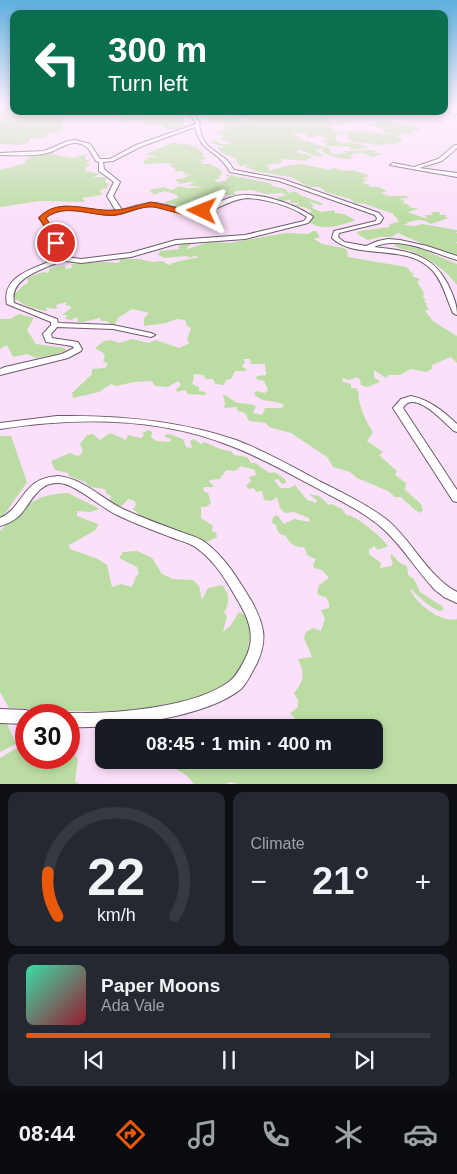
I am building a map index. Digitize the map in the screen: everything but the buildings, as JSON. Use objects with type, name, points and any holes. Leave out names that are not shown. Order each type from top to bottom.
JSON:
[{"type":"street","points":[[0,154],[44,152],[53,150],[64,144]]},
{"type":"street","points":[[83,144],[88,145],[96,158],[101,161],[111,160],[146,144]]},
{"type":"street","points":[[204,144],[225,161],[230,169],[238,173],[280,180],[377,214],[380,218],[378,222],[342,229],[334,235],[337,241],[343,244],[406,254],[428,262],[439,274],[457,313]]},
{"type":"street","points":[[416,168],[440,160],[457,146]]},
{"type":"street","points":[[101,161],[101,170],[117,182],[110,196],[120,212]]},
{"type":"street","points":[[393,165],[457,175]]},
{"type":"street","points":[[235,196],[254,196],[300,211],[310,217],[306,222],[245,237],[176,242],[131,255],[81,261],[56,258],[54,253],[56,238],[42,218],[52,211],[67,208],[120,212],[151,204],[195,212],[211,208],[235,196]]},
{"type":"street","points":[[368,247],[379,242],[405,242],[457,258]]},
{"type":"street","points":[[55,325],[54,321],[11,304],[8,297],[9,290],[19,280],[54,262],[56,258]]},
{"type":"street","points":[[0,372],[76,352],[78,349],[75,344],[53,341],[47,338],[46,334],[55,325],[113,327],[151,335]]},
{"type":"street","points":[[457,429],[432,407],[419,400],[406,400],[400,403],[398,408],[457,498]]},
{"type":"street","points":[[0,426],[39,421],[123,420],[158,424],[202,433],[234,443],[378,518],[392,530],[443,589],[457,598]]},
{"type":"street","points":[[0,522],[6,521],[16,514],[32,488],[57,479],[72,482],[112,508],[200,544],[222,565],[255,618],[259,642],[244,674],[234,686],[207,700],[165,711],[113,719],[80,720]]},
{"type":"street","points":[[0,716],[15,717]]},
{"type":"green space","points":[[0,144],[24,144],[21,145]]},
{"type":"green space","points":[[170,144],[196,146],[190,147],[198,147],[204,154],[202,157],[208,159],[198,160],[204,162],[200,164],[212,164],[220,169],[222,173],[219,177],[221,178],[214,180],[217,182],[225,181],[229,177],[224,174],[270,183],[272,186],[286,189],[288,193],[296,192],[324,204],[319,205],[308,201],[313,205],[312,208],[321,212],[335,210],[335,213],[344,214],[355,220],[345,224],[321,227],[310,223],[311,217],[307,214],[312,211],[304,207],[294,206],[300,203],[291,203],[290,200],[279,201],[278,197],[268,197],[286,196],[283,193],[265,194],[252,190],[235,191],[234,193],[237,195],[219,195],[219,197],[207,202],[206,206],[199,210],[175,208],[176,204],[166,205],[165,202],[178,198],[177,195],[165,191],[152,195],[153,193],[149,190],[163,187],[172,190],[179,186],[186,188],[201,187],[187,185],[195,183],[191,182],[178,184],[179,182],[174,179],[181,179],[192,174],[182,175],[186,173],[181,171],[174,172],[176,169],[170,166],[172,163],[144,164],[143,161],[148,160],[144,158],[157,157],[146,154]]},
{"type":"green space","points":[[213,144],[314,144],[329,148],[332,154],[349,153],[342,152],[344,151],[374,150],[376,151],[374,153],[384,153],[373,157],[355,153],[350,156],[353,158],[345,159],[323,152],[322,148],[315,150],[324,156],[320,157],[298,150],[297,153],[310,155],[312,159],[307,159],[306,161],[284,159],[281,160],[281,163],[265,165],[270,167],[268,171],[303,164],[329,170],[335,168],[344,171],[352,170],[368,175],[368,177],[361,178],[368,180],[363,181],[365,184],[370,185],[369,187],[379,187],[387,191],[381,193],[389,196],[407,196],[408,199],[399,199],[404,200],[403,203],[410,205],[409,207],[418,209],[408,212],[427,219],[425,215],[433,214],[431,212],[440,212],[439,215],[446,215],[445,217],[449,218],[431,224],[418,220],[404,225],[415,226],[422,224],[457,230],[455,232],[457,233],[457,242],[453,243],[457,243],[457,255],[432,248],[398,233],[392,237],[368,240],[357,234],[359,231],[390,227],[389,224],[399,222],[394,214],[365,204],[355,203],[350,199],[326,192],[319,187],[309,187],[291,177],[259,172],[245,167],[253,164],[240,166],[236,161],[237,159],[222,153],[217,148],[225,147]]},
{"type":"green space","points":[[355,144],[370,147],[351,150],[350,148],[353,147],[325,145]]},
{"type":"green space","points":[[367,144],[395,144],[377,145]]},
{"type":"green space","points":[[52,154],[72,158],[87,154],[85,159],[90,161],[86,163],[90,165],[86,167],[86,171],[100,174],[93,177],[107,178],[105,182],[109,184],[108,188],[100,190],[102,195],[82,198],[85,201],[83,202],[40,201],[0,207],[0,170],[26,163],[25,160],[34,156]]},
{"type":"green space","points":[[316,231],[320,237],[314,239],[322,244],[344,248],[347,251],[348,257],[406,267],[414,274],[412,276],[420,279],[417,282],[424,293],[423,297],[426,300],[424,301],[429,309],[425,311],[434,322],[457,336],[457,363],[451,357],[432,365],[432,369],[426,372],[411,369],[400,375],[389,375],[386,378],[374,370],[374,377],[380,382],[367,387],[361,385],[357,377],[349,380],[342,378],[343,382],[351,384],[351,388],[356,388],[358,391],[363,412],[373,432],[367,441],[383,452],[379,455],[397,471],[395,475],[406,483],[405,490],[421,504],[423,510],[421,513],[401,497],[395,497],[388,491],[357,478],[350,472],[333,467],[327,457],[291,433],[269,427],[266,423],[249,421],[245,413],[238,411],[236,407],[224,408],[223,395],[237,402],[256,406],[253,413],[262,415],[265,408],[282,408],[284,405],[261,399],[254,394],[256,391],[265,393],[268,390],[264,381],[256,379],[257,376],[266,375],[265,364],[251,364],[250,359],[243,359],[245,362],[242,367],[247,369],[245,371],[235,371],[231,379],[226,380],[224,385],[215,384],[213,379],[206,379],[203,375],[193,374],[192,384],[199,387],[199,391],[205,392],[206,395],[188,394],[185,390],[177,392],[176,389],[181,385],[178,381],[168,387],[155,386],[152,381],[116,386],[111,384],[99,392],[73,398],[72,393],[92,374],[92,369],[105,368],[108,364],[103,361],[105,357],[103,353],[95,348],[104,341],[111,340],[119,343],[132,339],[148,343],[156,340],[179,348],[190,343],[187,340],[191,328],[187,326],[185,320],[177,319],[166,323],[144,326],[144,318],[149,313],[132,309],[118,318],[115,324],[101,321],[100,318],[78,322],[77,317],[71,320],[65,319],[67,315],[62,315],[71,308],[65,305],[67,302],[56,305],[57,309],[46,308],[47,311],[44,311],[27,306],[18,300],[12,301],[15,297],[11,295],[28,283],[27,278],[43,272],[48,273],[50,268],[66,266],[65,269],[72,268],[71,264],[82,263],[118,263],[120,259],[162,261],[169,265],[199,257],[164,258],[158,255],[160,251],[179,249],[179,246],[184,243],[192,243],[188,249],[209,242],[229,243],[286,233],[308,234]]},
{"type":"green space","points":[[399,244],[424,250],[457,264],[457,285],[444,271],[428,259],[394,245]]},
{"type":"green space","points":[[19,314],[34,318],[27,330],[36,344],[65,348],[66,351],[36,358],[27,354],[13,357],[7,345],[0,349],[0,319],[10,319]]},
{"type":"green space","points":[[149,430],[152,432],[151,437],[156,441],[170,442],[171,439],[165,437],[165,435],[169,434],[183,439],[186,447],[192,448],[190,441],[194,439],[201,444],[204,442],[220,449],[231,451],[234,455],[247,457],[251,463],[255,463],[269,473],[275,472],[286,480],[286,483],[282,484],[278,479],[274,480],[280,488],[289,488],[295,485],[307,500],[316,503],[317,500],[308,494],[319,496],[329,505],[332,504],[342,509],[346,515],[351,516],[368,527],[388,546],[378,550],[374,546],[369,550],[369,554],[381,563],[380,568],[391,566],[393,563],[390,556],[392,554],[400,563],[407,566],[408,575],[414,579],[420,592],[442,606],[444,610],[439,611],[431,606],[410,588],[412,594],[422,605],[436,615],[451,620],[457,619],[457,784],[238,784],[230,782],[226,784],[194,784],[185,774],[174,769],[383,769],[383,719],[295,719],[290,713],[298,707],[298,700],[294,693],[302,681],[302,669],[298,659],[312,657],[304,638],[306,632],[313,628],[321,631],[325,619],[321,610],[329,608],[326,597],[317,593],[319,585],[329,578],[322,570],[314,568],[313,565],[316,559],[308,556],[304,547],[298,547],[289,541],[286,536],[279,532],[276,525],[272,523],[273,517],[277,515],[284,524],[294,519],[310,522],[309,518],[294,512],[285,513],[280,508],[277,497],[271,501],[264,500],[262,491],[257,492],[253,488],[249,489],[246,486],[251,481],[249,477],[256,475],[255,470],[241,466],[235,471],[226,470],[220,479],[210,480],[209,482],[213,487],[204,487],[203,491],[208,493],[211,503],[206,507],[201,507],[201,518],[213,526],[212,531],[216,532],[217,537],[207,542],[145,520],[133,509],[136,505],[135,501],[128,499],[122,506],[117,506],[110,501],[111,496],[106,493],[105,489],[90,487],[85,482],[69,476],[68,473],[55,470],[51,461],[70,453],[78,456],[81,454],[83,451],[80,444],[87,435],[93,434],[100,440],[110,433],[126,440],[128,435],[141,438],[144,435],[142,433]]},
{"type":"green space","points":[[0,436],[11,436],[27,482],[0,521]]},
{"type":"green space","points":[[68,493],[100,509],[90,512],[77,511],[77,516],[98,524],[96,530],[69,545],[70,549],[98,559],[107,565],[112,587],[121,584],[132,587],[136,576],[139,574],[137,567],[119,558],[123,552],[137,551],[152,558],[162,574],[173,579],[193,580],[199,586],[202,600],[208,588],[222,585],[227,592],[228,599],[224,613],[227,616],[223,632],[231,625],[239,612],[246,616],[252,626],[248,656],[239,671],[231,679],[218,688],[199,696],[153,708],[81,711],[80,704],[15,704],[15,708],[9,708],[0,692],[0,531],[23,509],[37,499]]},
{"type":"green space","points":[[0,707],[15,744],[0,752]]},
{"type":"green space","points":[[15,749],[15,769],[77,769],[75,781],[79,784],[0,784],[0,758]]},
{"type":"route","points":[[56,243],[56,238],[42,218],[44,215],[58,209],[67,208],[113,213],[155,204],[187,212],[202,211]]}]
